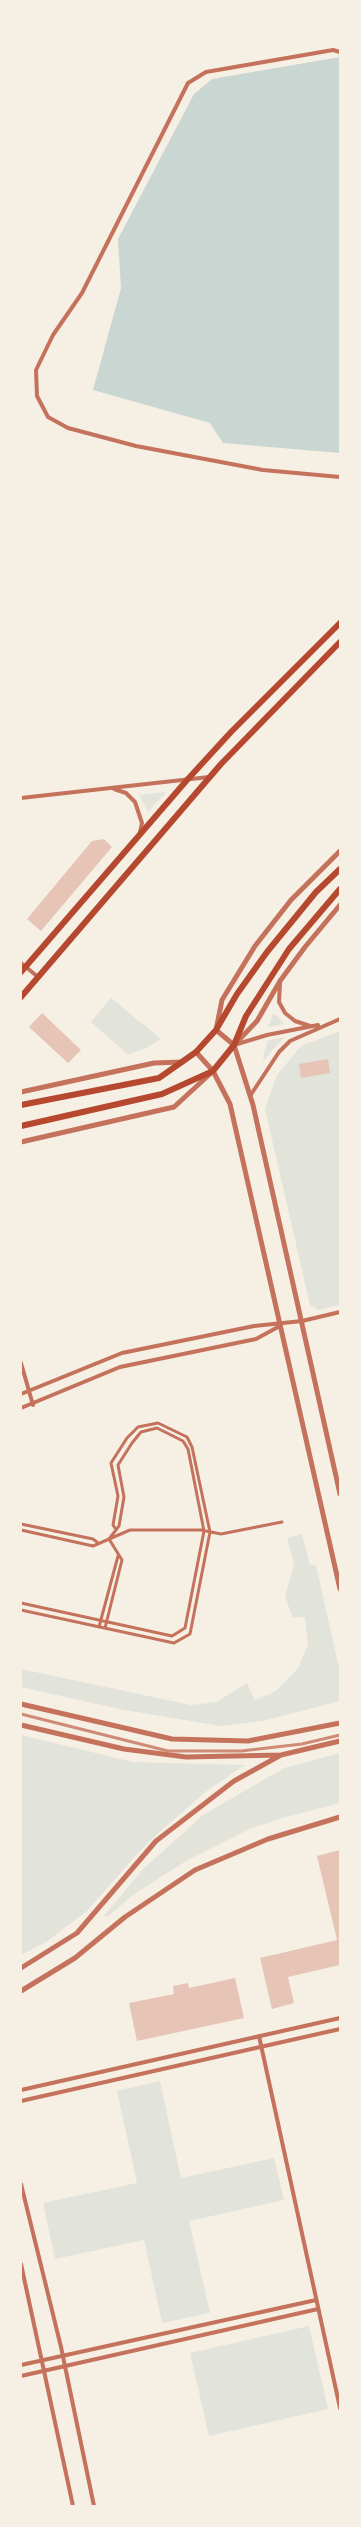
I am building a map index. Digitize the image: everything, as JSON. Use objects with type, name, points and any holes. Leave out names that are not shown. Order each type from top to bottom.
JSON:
[{"type":"main road","points":[[22,968],[140,832],[231,732],[340,623]]},
{"type":"main road","points":[[21,997],[210,777],[340,642]]},
{"type":"main road","points":[[21,1105],[159,1078],[196,1052],[216,1030],[237,994],[267,952],[316,892],[340,869]]},
{"type":"main road","points":[[21,1126],[162,1094],[213,1071],[234,1045],[246,1016],[289,949],[340,889]]},
{"type":"street","points":[[340,52],[333,50],[206,72],[188,83],[82,293],[53,335],[36,370],[37,396],[48,417],[68,428],[136,446],[263,470],[340,477]]},
{"type":"street","points":[[21,798],[210,777]]},
{"type":"street","points":[[112,788],[126,793],[135,802],[142,822],[140,832]]},
{"type":"street","points":[[340,851],[291,900],[255,946],[222,1000],[216,1030],[234,1045],[250,1096],[340,1494]]},
{"type":"street","points":[[234,1045],[257,1021],[280,981],[305,946],[340,905]]},
{"type":"street","points":[[22,968],[38,977]]},
{"type":"street","points":[[280,981],[279,1002],[285,1013],[295,1021],[311,1026]]},
{"type":"street","points":[[234,1045],[267,1034],[323,1024],[340,1019]]},
{"type":"street","points":[[250,1096],[265,1072],[287,1044],[323,1024]]},
{"type":"street","points":[[196,1052],[213,1071],[230,1104],[340,1589]]},
{"type":"street","points":[[21,1090],[154,1063],[182,1062]]},
{"type":"street","points":[[21,1142],[174,1108],[213,1071]]},
{"type":"street","points":[[21,1394],[122,1353],[254,1326],[280,1325],[340,1312]]},
{"type":"street","points":[[21,1407],[33,1405],[120,1367],[256,1338],[280,1325]]},
{"type":"street","points":[[21,1363],[33,1405]]},
{"type":"street","points":[[21,1610],[174,1643],[190,1634],[210,1532],[192,1447],[187,1437],[158,1423],[138,1426],[111,1463],[118,1496],[113,1525],[115,1528]]},
{"type":"street","points":[[21,1603],[172,1636],[184,1628],[204,1531],[188,1449],[183,1441],[157,1428],[141,1432],[118,1465],[124,1497],[119,1526],[115,1528],[109,1539]]},
{"type":"street","points":[[21,1530],[93,1546],[97,1542],[109,1539],[130,1530],[204,1531],[221,1534],[282,1522]]},
{"type":"street","points":[[21,1524],[93,1539],[97,1542]]},
{"type":"street","points":[[105,1628],[122,1560],[118,1556],[109,1539]]},
{"type":"street","points":[[99,1627],[118,1556]]},
{"type":"street","points":[[21,1704],[172,1738],[248,1741],[340,1723]]},
{"type":"street","points":[[21,1725],[154,1754],[186,1757],[281,1755],[340,1740]]},
{"type":"street","points":[[21,1968],[77,1933],[156,1841],[234,1781],[281,1755]]},
{"type":"street","points":[[21,1991],[75,1958],[125,1917],[195,1870],[268,1839],[340,1817]]},
{"type":"street","points":[[21,2090],[340,2018]]},
{"type":"street","points":[[21,2101],[340,2029]]},
{"type":"street","points":[[259,2036],[340,2408]]},
{"type":"street","points":[[21,2184],[65,2366],[94,2506]]},
{"type":"street","points":[[21,2264],[46,2371],[73,2506]]},
{"type":"street","points":[[21,2365],[316,2300]]},
{"type":"street","points":[[21,2376],[318,2309]]},
{"type":"shaded area","points":[[340,57],[340,453],[223,443],[210,423],[93,390],[121,288],[118,239],[194,94],[212,79]]},
{"type":"shaded area","points":[[164,792],[165,794],[148,812],[139,795]]},
{"type":"shaded area","points":[[111,998],[161,1039],[146,1048],[128,1055],[91,1022]]},
{"type":"shaded area","points":[[273,1014],[277,1015],[284,1024],[268,1027]]},
{"type":"shaded area","points":[[340,1031],[340,1305],[318,1310],[310,1305],[265,1109],[277,1075],[301,1046]]},
{"type":"shaded area","points":[[285,1037],[265,1060],[263,1059],[267,1041]]},
{"type":"shaded area","points":[[302,1534],[310,1565],[316,1565],[340,1672],[340,1701],[263,1721],[221,1726],[119,1709],[21,1687],[21,1669],[191,1705],[216,1702],[247,1683],[255,1700],[276,1691],[298,1668],[308,1644],[305,1617],[293,1618],[285,1597],[294,1564],[287,1538]]},
{"type":"shaded area","points":[[21,1735],[133,1762],[245,1765],[208,1790],[165,1827],[137,1854],[87,1911],[46,1942],[21,1955]]},
{"type":"shaded area","points":[[340,1753],[340,1803],[282,1818],[250,1829],[186,1861],[133,1895],[107,1917],[104,1916],[142,1870],[203,1815],[284,1768]]},
{"type":"shaded area","points":[[160,2081],[181,2178],[274,2158],[284,2200],[189,2221],[210,2313],[162,2323],[144,2240],[55,2259],[43,2203],[137,2183],[117,2091]]},
{"type":"shaded area","points":[[309,2326],[328,2409],[209,2436],[190,2353]]},
{"type":"building","points":[[104,839],[112,847],[41,931],[27,919],[92,841]]},
{"type":"building","points":[[42,1013],[81,1050],[68,1063],[29,1027]]},
{"type":"building","points":[[328,1059],[330,1073],[301,1078],[299,1064]]},
{"type":"building","points":[[340,1850],[340,1965],[288,1977],[294,2003],[272,2009],[260,1958],[337,1940],[317,1856]]},
{"type":"building","points":[[235,1978],[244,2018],[137,2041],[129,2003],[174,1994],[173,1986],[188,1983],[189,1988]]},
{"type":"railway","points":[[21,1714],[168,1751],[241,1751],[302,1744],[340,1735]]}]
